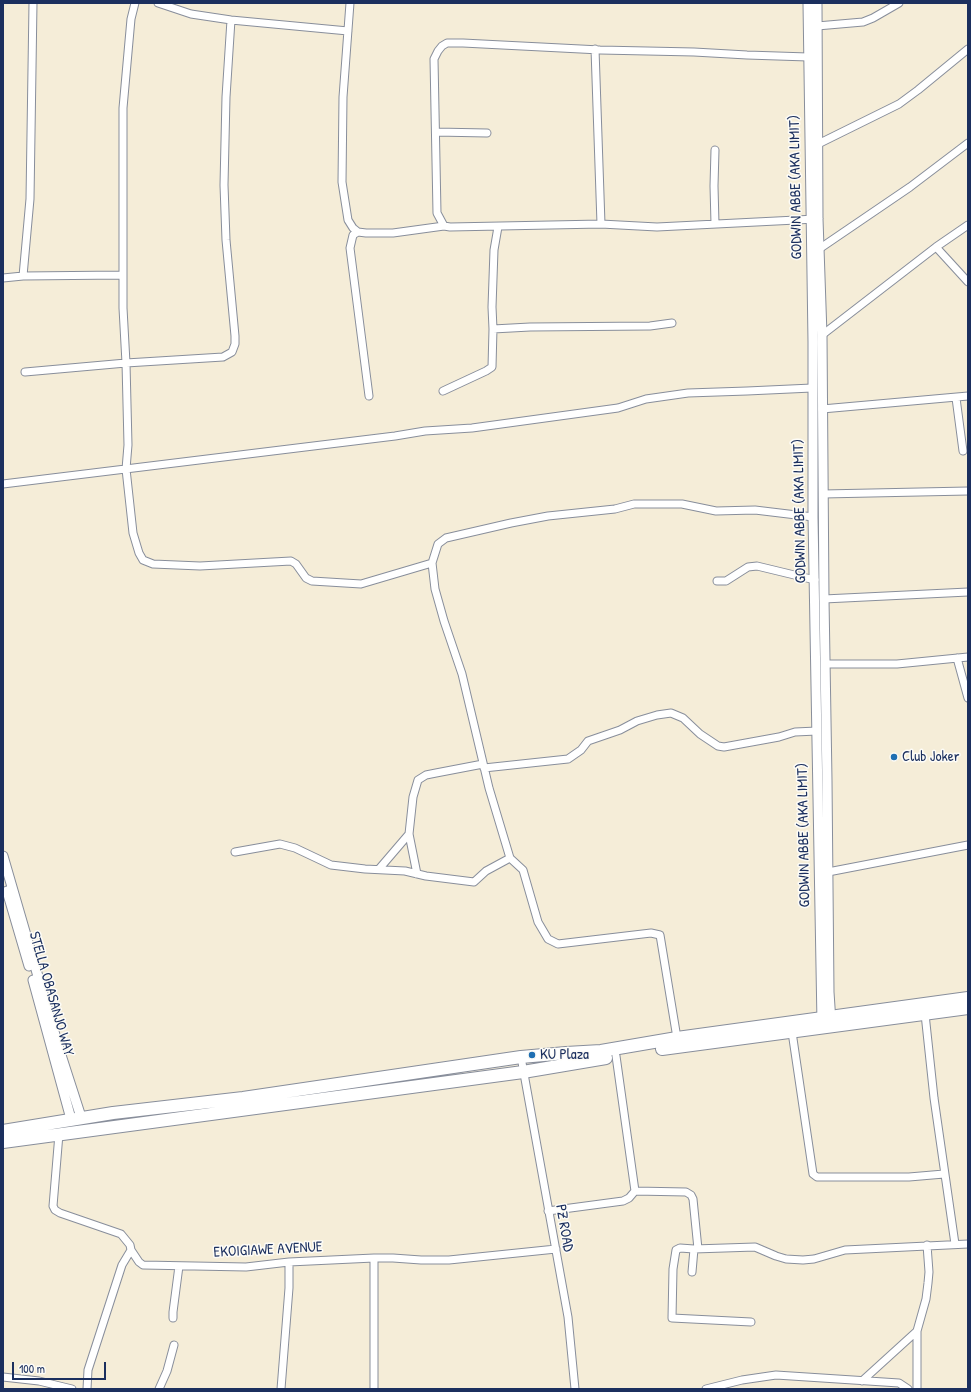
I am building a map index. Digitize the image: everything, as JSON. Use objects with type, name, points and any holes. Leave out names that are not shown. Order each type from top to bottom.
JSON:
[{"type":"highway","points":[[3,1142],[523,1072],[616,1056],[792,1032],[826,1023],[968,998]]},
{"type":"highway","points":[[3,1131],[76,1118],[242,1098],[566,1052],[600,1051],[677,1038],[925,1014],[968,1008]]},
{"type":"street","points":[[23,276],[30,199],[33,3]]},
{"type":"street","points":[[135,3],[131,19],[124,108],[122,275],[128,445],[126,468],[133,533],[139,553],[143,560],[153,564],[200,566],[291,561],[296,564],[306,578],[312,581],[361,584],[432,563]]},
{"type":"street","points":[[158,3],[191,14],[231,20],[348,31]]},
{"type":"street","points":[[350,3],[343,98],[342,182],[348,220],[353,228],[358,232],[393,233],[444,226],[498,227],[600,224],[658,227],[814,219]]},
{"type":"street","name":"GODWIN ABBE (AKA LIMIT)","points":[[808,3],[808,56],[817,317],[822,335],[829,992],[826,1023]]},
{"type":"street","name":"GODWIN ABBE (AKA LIMIT)","points":[[817,3],[818,144],[814,219],[819,249],[817,317],[812,388],[813,517],[818,876],[822,992],[826,1023]]},
{"type":"street","points":[[817,26],[863,22],[873,18],[898,3]]},
{"type":"street","points":[[25,372],[126,363],[223,357],[232,352],[235,344],[226,240],[224,185],[226,97],[231,20]]},
{"type":"street","points":[[444,226],[437,213],[434,59],[442,46],[447,43],[808,56]]},
{"type":"street","points":[[818,144],[899,104],[968,48]]},
{"type":"street","points":[[595,49],[600,224]]},
{"type":"street","points":[[436,132],[487,133]]},
{"type":"street","points":[[819,249],[910,187],[968,143]]},
{"type":"street","points":[[715,150],[715,224]]},
{"type":"street","points":[[822,335],[936,247],[968,225]]},
{"type":"street","points":[[443,391],[492,367],[494,329],[492,307],[494,250],[498,227]]},
{"type":"street","points":[[358,232],[353,235],[350,248],[369,396]]},
{"type":"street","points":[[936,247],[968,282]]},
{"type":"street","points":[[3,278],[23,276],[122,275]]},
{"type":"street","points":[[494,329],[530,327],[650,326],[672,323]]},
{"type":"street","points":[[3,484],[395,436],[425,431],[472,428],[618,408],[646,399],[688,392],[812,388]]},
{"type":"street","points":[[822,409],[968,396]]},
{"type":"street","points":[[956,398],[963,451]]},
{"type":"street","points":[[823,494],[968,491]]},
{"type":"street","points":[[677,1038],[660,935],[651,933],[558,944],[548,939],[538,922],[523,870],[510,858],[484,766],[462,674],[444,621],[436,589],[432,563],[438,544],[446,538],[540,517],[615,509],[634,504],[682,504],[716,511],[755,510],[813,517]]},
{"type":"street","points":[[717,581],[726,581],[748,567],[757,566],[815,580]]},
{"type":"street","points":[[824,599],[968,592]]},
{"type":"street","points":[[825,664],[897,664],[968,657]]},
{"type":"street","points":[[957,658],[968,698]]},
{"type":"street","points":[[417,874],[409,834],[413,797],[418,780],[426,775],[436,772],[484,766],[568,759],[582,750],[588,741],[620,730],[637,721],[657,715],[672,713],[683,718],[700,734],[718,746],[724,747],[780,737],[794,732],[816,731]]},
{"type":"street","points":[[379,869],[409,834]]},
{"type":"street","points":[[235,852],[280,844],[295,848],[331,865],[365,869],[405,871],[474,882],[486,872],[510,858]]},
{"type":"street","points":[[828,872],[968,845]]},
{"type":"street","points":[[3,856],[60,1052],[76,1118]]},
{"type":"street","name":"STELLA OBASANJO WAY","points":[[3,877],[76,1118]]},
{"type":"street","points":[[925,1014],[934,1098],[944,1174],[951,1213],[954,1244]]},
{"type":"street","points":[[792,1032],[814,1174],[817,1177],[909,1177],[944,1174]]},
{"type":"street","points":[[616,1056],[635,1192]]},
{"type":"street","name":"PZ ROAD","points":[[521,1058],[568,1317],[575,1389]]},
{"type":"street","name":"EKOIGIAWE AVENUE","points":[[59,1134],[53,1206],[55,1210],[121,1234],[130,1245],[130,1250],[143,1265],[246,1267],[289,1262],[374,1258],[449,1260],[556,1249]]},
{"type":"street","points":[[548,1211],[623,1201],[635,1192],[686,1192],[691,1195],[693,1199],[696,1249],[692,1272]]},
{"type":"street","points":[[751,1322],[672,1318],[675,1251],[680,1248],[696,1249],[755,1247],[786,1259],[803,1260],[814,1259],[845,1250],[968,1244]]},
{"type":"street","points":[[917,1389],[917,1332],[926,1299],[928,1283],[929,1272],[927,1245]]},
{"type":"street","points":[[87,1389],[88,1370],[122,1265],[130,1250]]},
{"type":"street","points":[[374,1258],[374,1389]]},
{"type":"street","points":[[280,1389],[289,1288],[289,1262]]},
{"type":"street","points":[[173,1318],[179,1266]]},
{"type":"street","points":[[862,1381],[917,1332]]},
{"type":"street","points":[[159,1389],[167,1371],[174,1345]]},
{"type":"street","points":[[706,1389],[742,1380],[776,1375],[899,1383],[908,1389]]},
{"type":"street","points":[[3,1377],[39,1381],[72,1389]]},
{"type":"place","name":"Club Joker","points":[[894,757]]},
{"type":"place","name":"KU Plaza","points":[[532,1055]]}]
